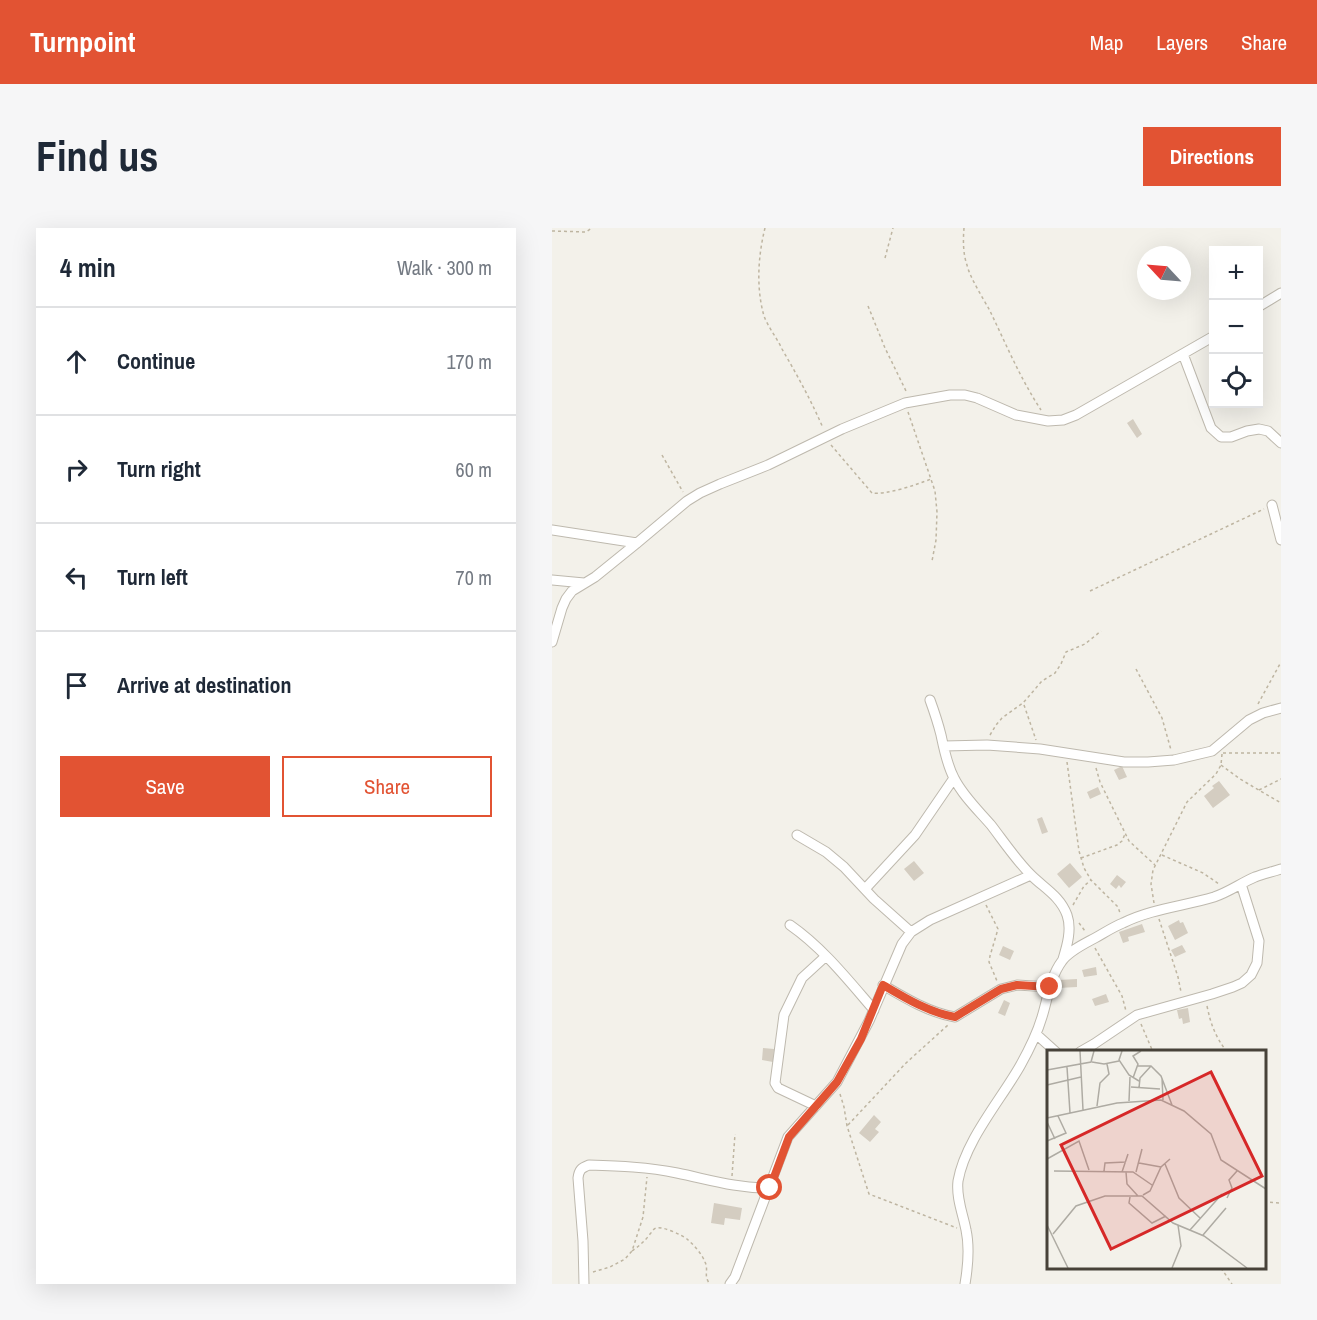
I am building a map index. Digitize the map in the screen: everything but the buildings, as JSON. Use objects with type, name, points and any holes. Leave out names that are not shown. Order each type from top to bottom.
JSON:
[{"type":"street","points":[[1263,304],[1281,293]]},
{"type":"street","points":[[552,642],[566,599],[572,591],[595,577],[687,501],[710,488],[768,465],[842,429],[908,402],[964,395],[977,398],[1016,415],[1048,421],[1063,420],[1076,415],[1209,339]]},
{"type":"street","points":[[1183,354],[1211,428],[1221,437],[1232,437],[1258,429],[1268,432],[1281,443]]},
{"type":"street","points":[[1272,505],[1281,540]]},
{"type":"street","points":[[552,531],[637,543]]},
{"type":"street","points":[[552,580],[584,583]]},
{"type":"street","points":[[930,700],[954,778],[967,798],[1031,875],[1054,893],[1061,902],[1068,917],[1069,930],[1063,959],[1055,972],[1036,1034],[1013,1078],[970,1147],[961,1169],[958,1185],[959,1205],[969,1246],[964,1284]]},
{"type":"street","points":[[944,746],[987,745],[1040,749],[1124,762],[1174,760],[1212,751],[1249,720],[1281,708]]},
{"type":"street","points":[[865,889],[915,835],[954,778]]},
{"type":"street","points":[[797,835],[826,852],[911,932]]},
{"type":"street","points":[[1063,959],[1090,940],[1124,922],[1230,891],[1255,877],[1281,869]]},
{"type":"street","points":[[730,1284],[735,1277],[789,1137],[837,1082],[874,1010],[902,944],[911,932],[930,920],[1031,875]]},
{"type":"street","points":[[1084,1050],[1137,1015],[1242,983],[1251,975],[1257,963],[1258,941],[1241,884]]},
{"type":"street","points":[[790,926],[801,933],[826,957],[874,1010]]},
{"type":"street","points":[[816,1106],[778,1088],[775,1083],[784,1015],[802,978],[826,957]]},
{"type":"street","points":[[883,985],[927,1008],[955,1017],[1001,989],[1017,985],[1050,987]]},
{"type":"street","points":[[1036,1034],[1054,1050]]},
{"type":"street","points":[[584,1280],[578,1178],[582,1168],[589,1165],[647,1168],[679,1173],[731,1186],[770,1188]]},
{"type":"path","points":[[552,231],[586,232],[592,228]]},
{"type":"path","points":[[765,228],[759,271],[761,301],[765,318],[835,450],[872,493],[916,485],[931,479]]},
{"type":"path","points":[[885,258],[893,228]]},
{"type":"path","points":[[964,228],[967,267],[1029,392],[1048,421]]},
{"type":"path","points":[[868,306],[908,402],[935,491],[936,540],[932,561]]},
{"type":"path","points":[[662,455],[687,501]]},
{"type":"path","points":[[1090,591],[1272,505]]},
{"type":"path","points":[[987,745],[996,725],[1023,703],[1036,686],[1058,669],[1066,652],[1085,645],[1101,631]]},
{"type":"path","points":[[1258,704],[1281,662]]},
{"type":"path","points":[[1136,669],[1162,718],[1174,760]]},
{"type":"path","points":[[1023,703],[1040,749]]},
{"type":"path","points":[[1066,752],[1080,859],[1091,880],[1118,907],[1124,922]]},
{"type":"path","points":[[1183,1002],[1178,977],[1156,911],[1151,884],[1153,870],[1187,802],[1216,774],[1221,765],[1222,753],[1281,753]]},
{"type":"path","points":[[1092,756],[1100,782],[1129,841],[1155,865]]},
{"type":"path","points":[[1221,765],[1281,803]]},
{"type":"path","points":[[1259,790],[1281,779]]},
{"type":"path","points":[[1080,859],[1117,845],[1122,841],[1125,832]]},
{"type":"path","points":[[1161,854],[1203,873],[1230,891]]},
{"type":"path","points":[[1068,917],[1075,900],[1091,880]]},
{"type":"path","points":[[980,897],[998,929],[989,962],[1001,989]]},
{"type":"path","points":[[1090,940],[1122,996],[1128,1020]]},
{"type":"path","points":[[1204,996],[1217,1040],[1225,1050]]},
{"type":"path","points":[[1137,1015],[1152,1050]]},
{"type":"path","points":[[846,1126],[906,1063],[944,1030],[955,1017]]},
{"type":"path","points":[[837,1082],[844,1107],[846,1126],[869,1194],[967,1231]]},
{"type":"path","points":[[731,1186],[735,1134]]},
{"type":"path","points":[[632,1251],[644,1217],[647,1168]]},
{"type":"path","points":[[1266,1202],[1281,1203]]},
{"type":"path","points":[[584,1280],[625,1259],[645,1241],[654,1229],[659,1227],[687,1239],[699,1252],[706,1263],[705,1276],[706,1281],[710,1284]]},
{"type":"path","points":[[1222,1269],[1232,1284]]},
{"type":"route","points":[[770,1188],[789,1137],[837,1082],[861,1039],[883,985],[927,1008],[955,1017],[1001,989],[1017,985],[1050,987]]}]
